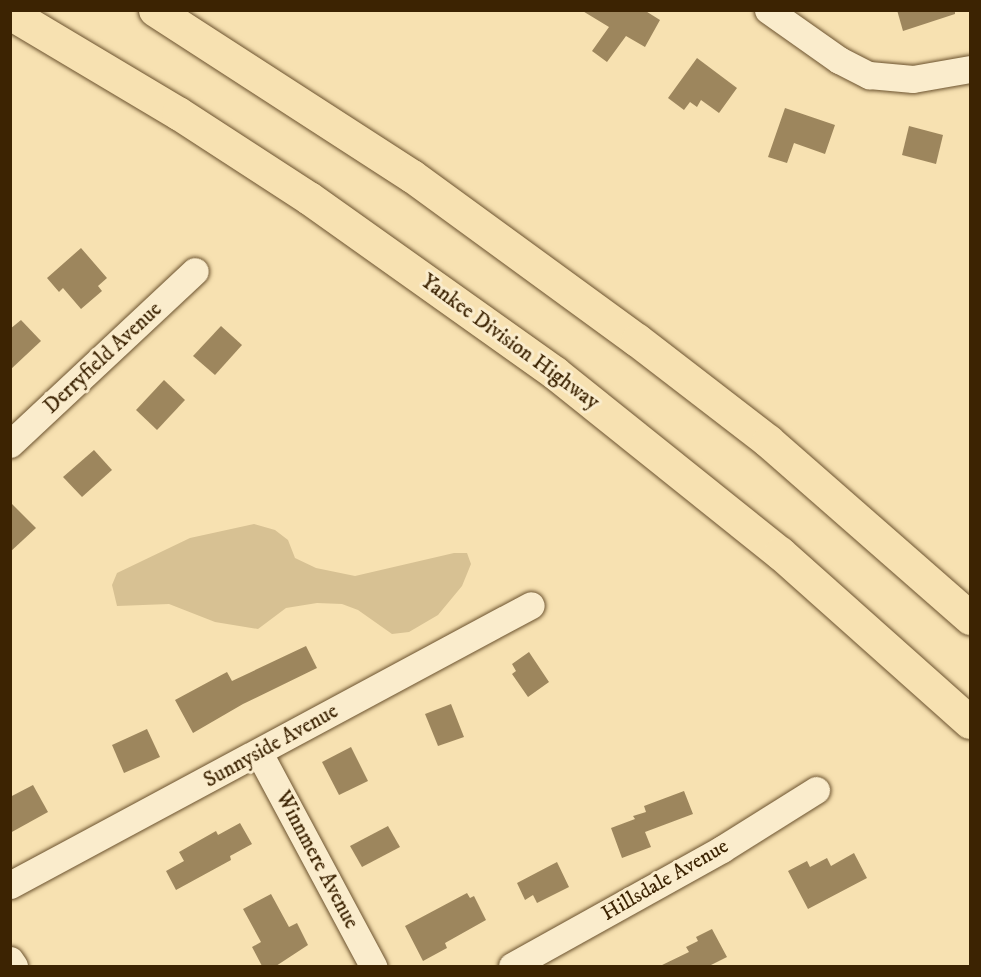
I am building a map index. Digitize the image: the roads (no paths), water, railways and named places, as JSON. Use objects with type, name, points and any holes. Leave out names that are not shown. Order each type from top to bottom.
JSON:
[{"type":"highway","points":[[155,10],[322,116],[505,242],[768,441],[970,618]]},
{"type":"highway","name":"Yankee Division Highway","points":[[10,14],[178,113],[299,191],[555,373],[780,553],[970,723]]},
{"type":"highway","points":[[911,566],[970,610]]},
{"type":"street","points":[[768,10],[839,60],[869,75],[913,79],[970,69]]},
{"type":"street","name":"Derryfield Avenue","points":[[10,444],[195,271]]},
{"type":"street","name":"Sunnyside Avenue","points":[[10,885],[531,605]]},
{"type":"street","name":"Winnmere Avenue","points":[[259,753],[373,966]]},
{"type":"street","name":"Hillsdale Avenue","points":[[512,966],[722,849],[816,790]]},
{"type":"street","points":[[10,960],[14,966]]}]
